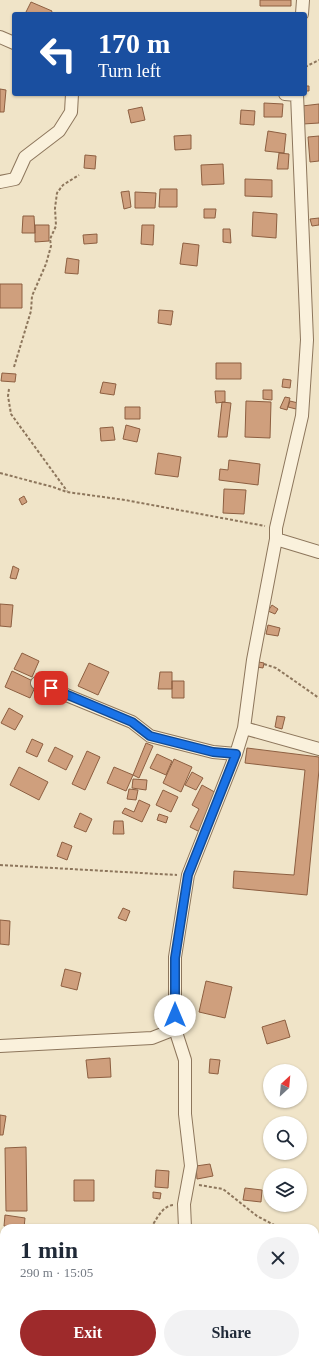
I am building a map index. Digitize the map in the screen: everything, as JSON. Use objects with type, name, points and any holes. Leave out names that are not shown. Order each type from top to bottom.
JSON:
[{"type":"street","points":[[302,12],[303,0]]},
{"type":"street","points":[[0,38],[12,41]]},
{"type":"street","points":[[0,182],[15,179],[25,157],[59,131],[71,112],[72,96]]},
{"type":"street","points":[[185,1224],[184,1204],[191,1166],[185,1114],[185,1060],[175,1029],[175,958],[188,875],[236,754],[244,728],[253,660],[276,534],[302,416],[307,340],[297,96]]},
{"type":"street","points":[[276,534],[319,552]]},
{"type":"street","points":[[37,683],[132,722],[150,736],[213,752],[236,754]]},
{"type":"street","points":[[244,728],[319,749]]},
{"type":"street","points":[[0,1046],[152,1038],[175,1029]]},
{"type":"path","points":[[307,66],[319,60]]},
{"type":"path","points":[[14,367],[31,311],[32,296],[46,264],[51,246],[50,239],[56,226],[55,208],[57,194],[63,185],[79,175]]},
{"type":"path","points":[[9,389],[8,396],[11,414],[67,492]]},
{"type":"path","points":[[0,473],[67,492],[125,500],[276,534]]},
{"type":"path","points":[[253,660],[276,668],[319,698]]},
{"type":"path","points":[[0,865],[188,875]]},
{"type":"path","points":[[188,1184],[223,1189],[257,1216],[272,1224]]},
{"type":"path","points":[[154,1224],[160,1214],[169,1206],[184,1204]]},
{"type":"building","points":[[260,0],[291,0],[291,6],[260,6]]},
{"type":"building","points":[[31,2],[52,11],[52,12],[26,12]]},
{"type":"building","points":[[0,89],[6,90],[4,112],[0,112]]},
{"type":"building","points":[[264,103],[283,104],[282,117],[264,117]]},
{"type":"building","points":[[319,104],[319,123],[303,124],[302,106]]},
{"type":"building","points":[[142,107],[145,120],[131,123],[128,110]]},
{"type":"building","points":[[241,110],[255,111],[254,125],[240,124]]},
{"type":"building","points":[[268,131],[286,134],[284,153],[265,151]]},
{"type":"building","points":[[191,135],[191,149],[175,150],[174,136]]},
{"type":"building","points":[[319,136],[319,161],[310,162],[308,137]]},
{"type":"building","points":[[279,153],[289,154],[288,169],[277,169]]},
{"type":"building","points":[[85,155],[96,156],[95,169],[84,168]]},
{"type":"building","points":[[223,164],[224,184],[202,185],[201,165]]},
{"type":"building","points":[[245,179],[272,180],[272,197],[245,196]]},
{"type":"building","points":[[160,189],[177,189],[177,207],[159,207]]},
{"type":"building","points":[[129,191],[131,207],[124,209],[121,192]]},
{"type":"building","points":[[135,192],[156,193],[155,208],[135,208]]},
{"type":"building","points":[[204,209],[216,209],[215,218],[204,218]]},
{"type":"building","points":[[253,212],[277,214],[276,238],[252,236]]},
{"type":"building","points":[[23,216],[34,216],[35,233],[22,233]]},
{"type":"building","points":[[319,218],[319,225],[312,226],[310,219]]},
{"type":"building","points":[[35,225],[49,225],[49,241],[35,242]]},
{"type":"building","points":[[142,225],[154,225],[153,245],[141,244]]},
{"type":"building","points":[[223,229],[230,229],[231,243],[223,242]]},
{"type":"building","points":[[97,234],[97,243],[84,244],[83,235]]},
{"type":"building","points":[[183,243],[199,245],[197,266],[180,264]]},
{"type":"building","points":[[67,258],[79,260],[78,274],[65,273]]},
{"type":"building","points":[[0,284],[22,284],[22,308],[0,308]]},
{"type":"building","points":[[159,310],[173,311],[171,325],[158,323]]},
{"type":"building","points":[[216,363],[241,363],[241,379],[216,379]]},
{"type":"building","points":[[2,373],[16,374],[15,382],[1,381]]},
{"type":"building","points":[[283,379],[291,380],[290,388],[282,387]]},
{"type":"building","points":[[103,382],[116,384],[114,395],[100,393]]},
{"type":"building","points":[[263,390],[272,390],[272,400],[263,399]]},
{"type":"building","points":[[215,391],[225,391],[225,402],[216,403]]},
{"type":"building","points":[[285,397],[290,398],[287,410],[280,408]]},
{"type":"building","points":[[246,401],[271,402],[270,438],[245,437]]},
{"type":"building","points":[[290,401],[298,403],[296,409],[288,407]]},
{"type":"building","points":[[222,402],[231,403],[227,437],[218,437]]},
{"type":"building","points":[[125,407],[140,407],[140,419],[125,419]]},
{"type":"building","points":[[126,425],[140,429],[137,442],[123,439]]},
{"type":"building","points":[[113,427],[115,440],[101,441],[100,428]]},
{"type":"building","points":[[158,453],[181,457],[178,477],[155,474]]},
{"type":"building","points":[[229,460],[260,464],[258,485],[219,480],[220,469],[228,470]]},
{"type":"building","points":[[224,489],[246,490],[244,514],[223,513]]},
{"type":"building","points":[[24,496],[27,502],[22,505],[19,499]]},
{"type":"building","points":[[13,566],[19,569],[16,579],[10,578]]},
{"type":"building","points":[[0,604],[13,605],[11,627],[0,626]]},
{"type":"building","points":[[272,605],[278,609],[275,614],[268,611]]},
{"type":"building","points":[[268,625],[280,628],[278,636],[266,634]]},
{"type":"building","points":[[22,653],[39,661],[32,677],[14,669]]},
{"type":"building","points":[[259,662],[264,663],[263,668],[257,667]]},
{"type":"building","points":[[89,663],[109,672],[98,695],[78,686]]},
{"type":"building","points":[[12,671],[37,683],[30,698],[5,687]]},
{"type":"building","points":[[160,672],[172,672],[172,689],[158,689]]},
{"type":"building","points":[[172,681],[184,681],[184,698],[172,698]]},
{"type":"building","points":[[9,708],[23,716],[15,730],[1,723]]},
{"type":"building","points":[[277,716],[285,717],[282,729],[275,727]]},
{"type":"building","points":[[32,739],[43,744],[37,757],[26,752]]},
{"type":"building","points":[[146,743],[153,746],[139,778],[133,775]]},
{"type":"building","points":[[55,747],[73,756],[66,770],[48,761]]},
{"type":"building","points":[[247,748],[319,757],[307,895],[233,888],[234,871],[294,875],[305,770],[245,763]]},
{"type":"building","points":[[87,751],[100,757],[85,790],[72,784]]},
{"type":"building","points":[[157,754],[172,761],[166,775],[150,768]]},
{"type":"building","points":[[174,759],[192,767],[181,792],[163,783]]},
{"type":"building","points":[[19,767],[48,782],[39,800],[10,785]]},
{"type":"building","points":[[114,767],[133,775],[126,791],[107,783]]},
{"type":"building","points":[[192,772],[203,778],[196,790],[185,785]]},
{"type":"building","points":[[133,779],[147,780],[146,790],[132,788]]},
{"type":"building","points":[[202,785],[220,795],[200,832],[190,827],[199,809],[192,805]]},
{"type":"building","points":[[129,789],[138,790],[136,800],[127,799]]},
{"type":"building","points":[[163,790],[178,797],[171,812],[156,805]]},
{"type":"building","points":[[139,800],[150,805],[142,822],[122,813],[125,808],[134,812]]},
{"type":"building","points":[[80,813],[92,819],[86,832],[74,827]]},
{"type":"building","points":[[159,814],[168,817],[166,823],[157,820]]},
{"type":"building","points":[[114,821],[123,821],[124,834],[113,834]]},
{"type":"building","points":[[62,842],[72,846],[67,860],[57,856]]},
{"type":"building","points":[[123,908],[130,911],[126,921],[118,918]]},
{"type":"building","points":[[0,920],[10,921],[9,945],[0,944]]},
{"type":"building","points":[[65,969],[81,973],[77,990],[61,986]]},
{"type":"building","points":[[206,981],[232,987],[225,1018],[199,1012]]},
{"type":"building","points":[[285,1020],[290,1037],[267,1044],[262,1027]]},
{"type":"building","points":[[110,1058],[111,1077],[88,1078],[86,1060]]},
{"type":"building","points":[[210,1059],[220,1060],[218,1074],[209,1073]]},
{"type":"building","points":[[0,1115],[6,1116],[3,1135],[0,1135]]},
{"type":"building","points":[[26,1147],[27,1211],[6,1211],[5,1148]]},
{"type":"building","points":[[210,1164],[213,1176],[197,1179],[196,1166]]},
{"type":"building","points":[[156,1170],[169,1171],[168,1188],[155,1187]]},
{"type":"building","points":[[74,1180],[94,1180],[94,1201],[74,1201]]},
{"type":"building","points":[[245,1188],[262,1190],[261,1202],[243,1200]]},
{"type":"building","points":[[153,1192],[161,1193],[160,1199],[153,1198]]},
{"type":"building","points":[[5,1215],[25,1218],[24,1224],[4,1224]]},
{"type":"route","points":[[51,688],[132,722],[150,736],[213,752],[236,754],[188,875],[175,958],[175,1015]]}]
